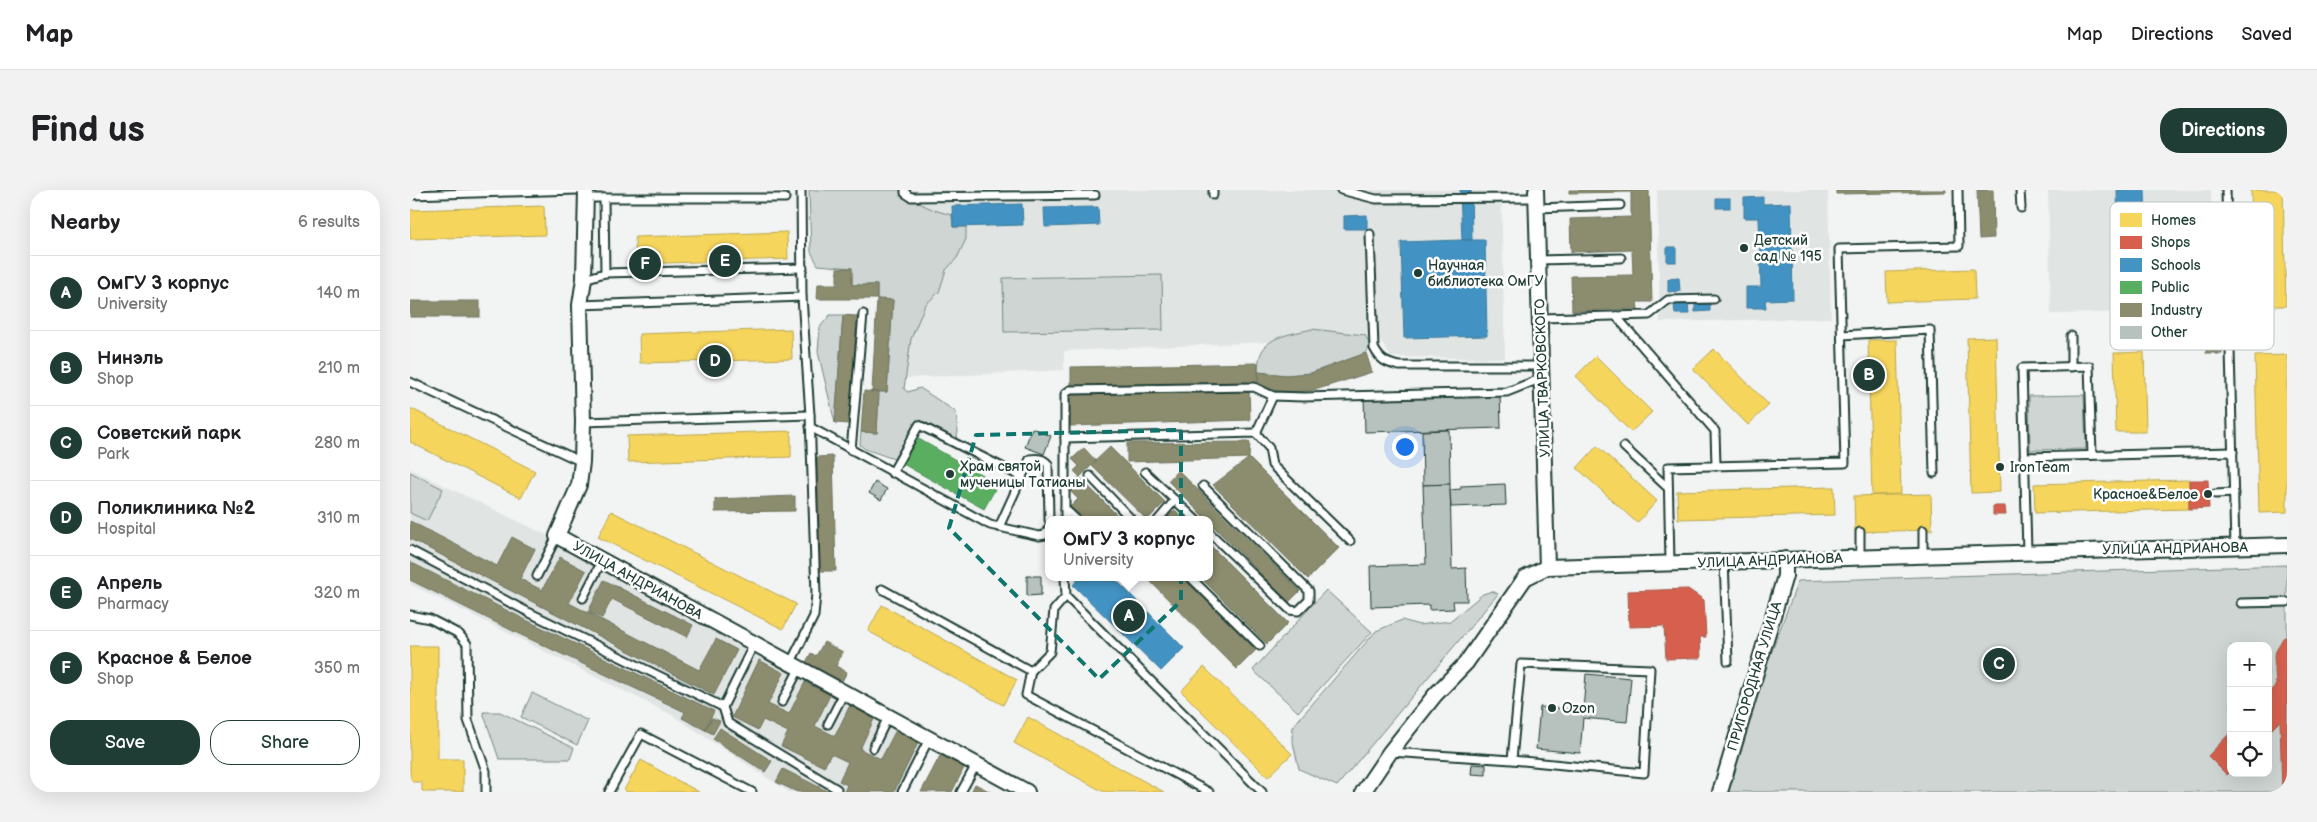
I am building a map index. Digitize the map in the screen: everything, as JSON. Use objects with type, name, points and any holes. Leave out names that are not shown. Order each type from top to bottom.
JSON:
[{"type":"street","name":"УЛИЦА АНДРИАНОВА","points":[[583,193],[584,279],[580,305],[583,422],[582,462],[579,485],[557,536],[1028,792]]},
{"type":"street","name":"УЛИЦА ТВАРКОВСКОГО","points":[[1536,199],[1541,318],[1546,567]]},
{"type":"street","name":"УЛИЦА АНДРИАНОВА","points":[[1362,792],[1390,752],[1435,695],[1466,663],[1525,578],[1546,567],[2287,545]]},
{"type":"street","name":"ПРИГОРОДНАЯ УЛИЦА","points":[[1720,792],[1785,576],[1785,559]]},
{"type":"lane","points":[[782,702],[816,608],[810,415],[802,297],[801,190]]},
{"type":"lane","points":[[905,190],[905,193],[911,197],[967,193],[1095,195]]},
{"type":"lane","points":[[1341,190],[1346,193],[1376,199],[1536,199],[1620,205]]},
{"type":"lane","points":[[1670,563],[1668,467],[1845,463],[1839,249],[1959,246],[1958,190]]},
{"type":"lane","points":[[2020,190],[2021,208]]},
{"type":"lane","points":[[410,195],[583,193],[604,198],[785,198]]},
{"type":"lane","points":[[604,198],[605,273]]},
{"type":"lane","points":[[1370,234],[1374,348],[1379,357],[1386,363],[1399,366],[1542,372]]},
{"type":"lane","points":[[1538,260],[1621,258]]},
{"type":"lane","points":[[584,279],[605,273],[803,268]]},
{"type":"lane","points":[[580,305],[802,297]]},
{"type":"lane","points":[[1541,318],[1649,315],[1668,300],[1714,299]]},
{"type":"lane","points":[[851,450],[863,314]]},
{"type":"lane","points":[[1616,316],[1715,431],[1716,466]]},
{"type":"lane","points":[[1842,335],[1930,330],[1934,473]]},
{"type":"lane","points":[[2070,336],[2071,367]]},
{"type":"lane","points":[[2230,350],[2235,547]]},
{"type":"lane","points":[[2026,552],[2022,368],[2089,366],[2092,455]]},
{"type":"lane","points":[[1065,516],[1065,394],[1070,390],[1254,387],[1273,396],[1507,392],[1542,372]]},
{"type":"lane","points":[[410,382],[582,462]]},
{"type":"lane","points":[[1256,433],[1273,396]]},
{"type":"lane","points":[[583,422],[810,415]]},
{"type":"lane","points":[[892,473],[919,425],[1022,477]]},
{"type":"lane","points":[[810,427],[990,525],[1038,536],[1045,535]]},
{"type":"lane","points":[[1065,438],[1256,433]]},
{"type":"lane","points":[[1256,433],[1269,448],[1272,465],[1350,542]]},
{"type":"lane","points":[[1624,447],[1668,488]]},
{"type":"lane","points":[[2024,457],[2233,452]]},
{"type":"lane","points":[[998,527],[1030,459],[1037,458],[1048,464],[1049,516]]},
{"type":"lane","points":[[1146,472],[1192,516]]},
{"type":"lane","points":[[1090,476],[1128,516]]},
{"type":"lane","points":[[1203,486],[1309,592],[1309,600],[1298,611],[1290,610],[1213,536]]},
{"type":"lane","points":[[2215,494],[2234,493]]},
{"type":"lane","points":[[1161,516],[1175,500]]},
{"type":"lane","points":[[1065,509],[1072,516]]},
{"type":"lane","points":[[1923,530],[1923,555]]},
{"type":"lane","points":[[1860,532],[1860,557]]},
{"type":"lane","points":[[537,576],[557,536]]},
{"type":"lane","points":[[410,550],[528,612],[723,707]]},
{"type":"lane","points":[[583,598],[602,561]]},
{"type":"lane","points":[[1724,561],[1728,661]]},
{"type":"lane","points":[[1065,581],[1066,596],[1262,792]]},
{"type":"lane","points":[[1194,581],[1260,646]]},
{"type":"lane","points":[[882,589],[1031,671]]},
{"type":"lane","points":[[1066,596],[1054,610],[1050,652],[1031,671],[1026,695],[1209,792]]},
{"type":"lane","points":[[2241,603],[2287,602]]},
{"type":"lane","points":[[410,616],[430,618],[459,634],[467,644],[468,720],[486,772],[486,792]]},
{"type":"lane","points":[[754,644],[723,707],[728,723],[838,789]]},
{"type":"lane","points":[[1390,752],[1512,760],[1644,773],[1650,669],[1521,664],[1512,760]]},
{"type":"lane","points":[[828,724],[844,693]]},
{"type":"lane","points":[[873,748],[888,717]]},
{"type":"lane","points":[[609,792],[641,734],[752,792]]},
{"type":"lane","points":[[902,792],[929,739]]},
{"type":"lane","points":[[962,792],[976,765]]},
{"type":"highlighted area","points":[[1181,430],[1181,601],[1099,679],[949,528],[976,435]]},
{"type":"shaded area","points":[[809,190],[903,190],[913,199],[926,206],[952,215],[953,227],[966,227],[966,239],[957,258],[946,270],[939,292],[925,305],[911,339],[904,389],[908,392],[920,388],[956,412],[958,432],[956,439],[917,419],[894,459],[865,449],[860,445],[861,432],[877,433],[879,392],[887,392],[893,300],[877,299],[877,285],[852,285],[852,268],[818,265],[811,252]]},
{"type":"shaded area","points":[[882,190],[1501,190],[1505,358],[1391,357],[1378,337],[1064,351],[1064,370],[888,379],[893,300]]},
{"type":"shaded area","name":"Детский сад № 195","points":[[1657,190],[1828,190],[1831,318],[1660,322]]},
{"type":"shaded area","points":[[2048,190],[2211,190],[2211,202],[2110,202],[2110,313],[2051,314]]},
{"type":"shaded area","points":[[1162,275],[1163,330],[1004,332],[1003,278]]},
{"type":"shaded area","points":[[830,315],[843,315],[835,423],[818,352],[820,327]]},
{"type":"shaded area","points":[[1312,329],[1365,335],[1369,349],[1366,353],[1311,373],[1286,375],[1258,372],[1259,360],[1267,344],[1282,336]]},
{"type":"shaded area","points":[[2084,395],[2086,449],[2030,450],[2029,396]]},
{"type":"shaded area","points":[[410,469],[563,543],[932,736],[905,792],[789,792],[672,715],[410,584]]},
{"type":"shaded area","points":[[410,472],[443,489],[427,521],[410,513]]},
{"type":"shaded area","points":[[2287,565],[2287,792],[1727,792],[1760,683],[1798,581]]},
{"type":"shaded area","points":[[1326,590],[1372,632],[1298,712],[1253,670]]},
{"type":"shaded area","points":[[1492,591],[1498,594],[1337,786],[1299,769],[1292,738],[1293,726],[1376,631],[1402,620],[1419,625],[1450,621],[1483,594]]},
{"type":"shaded area","points":[[532,693],[588,721],[577,745],[521,717]]},
{"type":"shaded area","points":[[483,712],[500,712],[574,748],[570,759],[499,759]]},
{"type":"building: Homes","points":[[2251,190],[2283,190],[2286,306],[2274,306],[2274,202],[2251,202]]},
{"type":"building: Homes","points":[[544,206],[545,235],[410,239],[410,210]]},
{"type":"building: Homes","points":[[787,232],[788,259],[636,264],[635,237]]},
{"type":"building: Homes","points":[[1974,269],[1975,299],[1887,302],[1886,272]]},
{"type":"building: Homes","points":[[791,329],[792,359],[640,363],[639,334]]},
{"type":"building: Homes","points":[[1996,337],[2000,492],[1971,493],[1967,338]]},
{"type":"building: Homes","points":[[1868,340],[1897,340],[1901,494],[1872,495]]},
{"type":"building: Homes","points":[[1714,349],[1769,405],[1748,425],[1693,369]]},
{"type":"building: Homes","points":[[2144,352],[2146,432],[2116,432],[2114,353]]},
{"type":"building: Homes","points":[[2287,355],[2287,512],[2259,513],[2255,356]]},
{"type":"building: Homes","points":[[1596,356],[1652,412],[1631,432],[1576,376]]},
{"type":"building: Homes","points":[[410,408],[535,471],[521,498],[410,442]]},
{"type":"building: Homes","points":[[791,431],[791,457],[628,462],[627,436]]},
{"type":"building: Homes","points":[[1597,446],[1657,501],[1637,523],[1577,468]]},
{"type":"building: Homes","points":[[2189,480],[2189,509],[2035,513],[2034,484]]},
{"type":"building: Homes","points":[[1834,487],[1835,515],[1678,519],[1677,491]]},
{"type":"building: Homes","points":[[1931,494],[1932,530],[1855,532],[1854,496]]},
{"type":"building: Homes","points":[[611,511],[796,604],[783,629],[598,537]]},
{"type":"building: Homes","points":[[882,605],[1017,680],[1003,705],[868,631]]},
{"type":"building: Homes","points":[[410,646],[438,646],[438,759],[463,759],[463,792],[422,792],[422,782],[410,782]]},
{"type":"building: Homes","points":[[1204,667],[1292,754],[1268,777],[1181,691]]},
{"type":"building: Homes","points":[[1028,717],[1164,792],[1104,792],[1014,743]]},
{"type":"building: Homes","points":[[641,760],[699,792],[627,792],[624,790]]},
{"type":"building: Shops","points":[[2189,480],[2208,480],[2209,508],[2189,509]]},
{"type":"building: Shops","points":[[1993,506],[2005,506],[2006,515],[1993,515]]},
{"type":"building: Shops","points":[[1688,589],[1704,600],[1706,637],[1700,637],[1701,658],[1666,659],[1664,626],[1629,627],[1628,591]]},
{"type":"building: Shops","points":[[2287,636],[2287,792],[2282,792],[2280,721],[2272,729],[2272,689],[2276,685],[2274,655],[2283,638]]},
{"type":"building: Shops","points":[[2227,736],[2227,775],[2208,756]]},
{"type":"building: Schools","points":[[1460,190],[1471,190],[1472,240],[1462,240]]},
{"type":"building: Schools","points":[[2117,190],[2145,190],[2145,202],[2117,202]]},
{"type":"building: Schools","points":[[1763,197],[1763,204],[1791,203],[1793,299],[1765,300],[1766,308],[1746,308],[1746,287],[1761,287],[1759,218],[1744,218],[1744,198]]},
{"type":"building: Schools","points":[[1716,198],[1730,198],[1730,208],[1716,208]]},
{"type":"building: Schools","points":[[1022,204],[1023,225],[953,227],[952,206]]},
{"type":"building: Schools","points":[[1098,207],[1099,225],[1045,227],[1044,208]]},
{"type":"building: Schools","points":[[1367,215],[1367,229],[1344,229],[1344,216]]},
{"type":"building: Schools","points":[[1485,240],[1487,336],[1404,338],[1401,242]]},
{"type":"building: Schools","points":[[1667,247],[1676,247],[1676,262],[1667,262]]},
{"type":"building: Schools","points":[[1679,278],[1680,291],[1668,292],[1668,279]]},
{"type":"building: Schools","points":[[1695,301],[1710,301],[1710,311],[1695,312]]},
{"type":"building: Schools","points":[[1674,304],[1688,304],[1689,314],[1675,314]]},
{"type":"building: Schools","points":[[1076,581],[1117,581],[1184,648],[1161,671],[1073,585]]},
{"type":"building: Public","name":"Храм святой мученицы Татианы","points":[[917,438],[998,484],[984,509],[903,464]]},
{"type":"building: Industry","points":[[1569,190],[1649,190],[1652,302],[1637,302],[1638,309],[1572,311],[1571,276],[1633,275],[1632,250],[1571,252],[1570,219],[1631,217],[1631,192],[1569,193]]},
{"type":"building: Industry","points":[[1836,190],[1946,190],[1946,192],[1836,194]]},
{"type":"building: Industry","points":[[1977,190],[1993,190],[1994,238],[1979,239]]},
{"type":"building: Industry","points":[[837,268],[852,268],[852,285],[877,285],[877,299],[817,299],[818,284],[837,284]]},
{"type":"building: Industry","points":[[877,299],[893,300],[887,392],[872,391]]},
{"type":"building: Industry","points":[[410,301],[480,301],[480,317],[410,317]]},
{"type":"building: Industry","points":[[843,315],[857,316],[849,424],[835,423]]},
{"type":"building: Industry","points":[[2206,350],[2214,350],[2214,353],[2206,353]]},
{"type":"building: Industry","points":[[2215,350],[2222,350],[2222,354],[2215,354]]},
{"type":"building: Industry","points":[[1366,353],[1372,372],[1315,390],[1286,393],[1258,386],[1258,372],[1286,375],[1311,373]]},
{"type":"building: Industry","points":[[1258,363],[1258,383],[1071,387],[1071,367]]},
{"type":"building: Industry","points":[[1249,389],[1250,420],[1070,426],[1069,395]]},
{"type":"building: Industry","points":[[864,391],[879,392],[877,433],[861,432]]},
{"type":"building: Industry","points":[[1250,442],[1249,458],[1127,462],[1127,443]]},
{"type":"building: Industry","points":[[1110,447],[1165,502],[1151,516],[1143,516],[1091,465]]},
{"type":"building: Industry","points":[[1084,448],[1096,461],[1080,477],[1074,471],[1079,466],[1072,459]]},
{"type":"building: Industry","points":[[833,456],[836,571],[820,571],[817,457]]},
{"type":"building: Industry","points":[[1249,458],[1339,548],[1308,579],[1213,485]]},
{"type":"building: Industry","points":[[1178,470],[1300,591],[1289,602],[1213,526],[1213,516],[1203,516],[1168,481]]},
{"type":"building: Industry","points":[[1079,477],[1118,516],[1079,516],[1070,507],[1078,499],[1068,489]]},
{"type":"building: Industry","points":[[795,496],[795,511],[715,512],[715,499]]},
{"type":"building: Industry","points":[[1175,510],[1181,516],[1169,516]]},
{"type":"building: Industry","points":[[410,521],[497,566],[512,537],[535,549],[520,579],[542,590],[560,557],[586,571],[569,603],[699,670],[716,639],[737,650],[714,695],[410,539]]},
{"type":"building: Industry","points":[[1213,548],[1288,623],[1267,644],[1204,581],[1213,581]]},
{"type":"building: Industry","points":[[410,562],[714,711],[705,730],[682,718],[685,712],[410,580]]},
{"type":"building: Industry","points":[[604,580],[693,625],[687,637],[612,599],[602,618],[588,612]]},
{"type":"building: Industry","points":[[1150,581],[1186,581],[1256,650],[1237,669]]},
{"type":"building: Industry","points":[[824,642],[843,652],[836,666],[847,672],[840,685],[804,666],[811,653],[816,656]]},
{"type":"building: Industry","points":[[759,660],[784,673],[768,704],[789,714],[805,682],[830,695],[815,726],[835,736],[850,705],[875,717],[860,749],[881,759],[897,728],[920,739],[894,792],[844,792],[847,785],[839,781],[848,762],[831,754],[824,767],[781,746],[788,732],[763,720],[758,730],[732,717]]},
{"type":"building: Industry","points":[[712,718],[720,721],[713,734],[705,730]]},
{"type":"building: Industry","points":[[720,728],[772,761],[765,772],[713,739]]},
{"type":"building: Industry","points":[[942,752],[966,764],[952,792],[921,792]]},
{"type":"building: Industry","points":[[783,769],[829,792],[797,792],[776,782]]},
{"type":"building: Industry","points":[[975,784],[991,792],[971,792]]},
{"type":"building: Other","points":[[1500,393],[1501,428],[1365,432],[1364,397]]},
{"type":"building: Other","points":[[1032,428],[1051,436],[1044,454],[1025,447]]},
{"type":"building: Other","points":[[1449,430],[1450,484],[1423,485],[1422,431]]},
{"type":"building: Other","points":[[875,482],[887,489],[881,500],[869,493]]},
{"type":"building: Other","points":[[1450,484],[1452,569],[1466,568],[1467,601],[1453,601],[1454,609],[1429,610],[1429,605],[1371,607],[1370,566],[1426,564],[1423,485]]},
{"type":"building: Other","points":[[1505,484],[1506,505],[1451,507],[1450,490],[1461,489],[1461,486]]},
{"type":"building: Other","points":[[1027,576],[1041,576],[1041,595],[1027,596]]},
{"type":"building: Other","points":[[1586,674],[1631,678],[1627,722],[1583,718],[1580,753],[1536,749],[1540,707],[1583,710]]},
{"type":"building: Other","points":[[1472,764],[1486,765],[1486,775],[1471,774]]},
{"type":"place","name":"Детский сад № 195","points":[[1744,248]]},
{"type":"place","name":"Апрель","points":[[725,261]]},
{"type":"place","name":"Красное & Белое","points":[[645,264]]},
{"type":"place","name":"Научная библиотека ОмГУ","points":[[1418,273]]},
{"type":"place","name":"Поликлиника №2","points":[[715,361]]},
{"type":"place","name":"Нинэль","points":[[1869,375]]},
{"type":"place","name":"IronTeam","points":[[2000,467]]},
{"type":"place","name":"Храм святой мученицы Татианы","points":[[950,474]]},
{"type":"place","name":"Красное&Белое","points":[[2208,494]]},
{"type":"place","name":"ОмГУ 3 корпус","points":[[1129,616]]},
{"type":"place","name":"Советский парк","points":[[1999,664]]},
{"type":"place","name":"Ozon","points":[[1552,708]]}]
